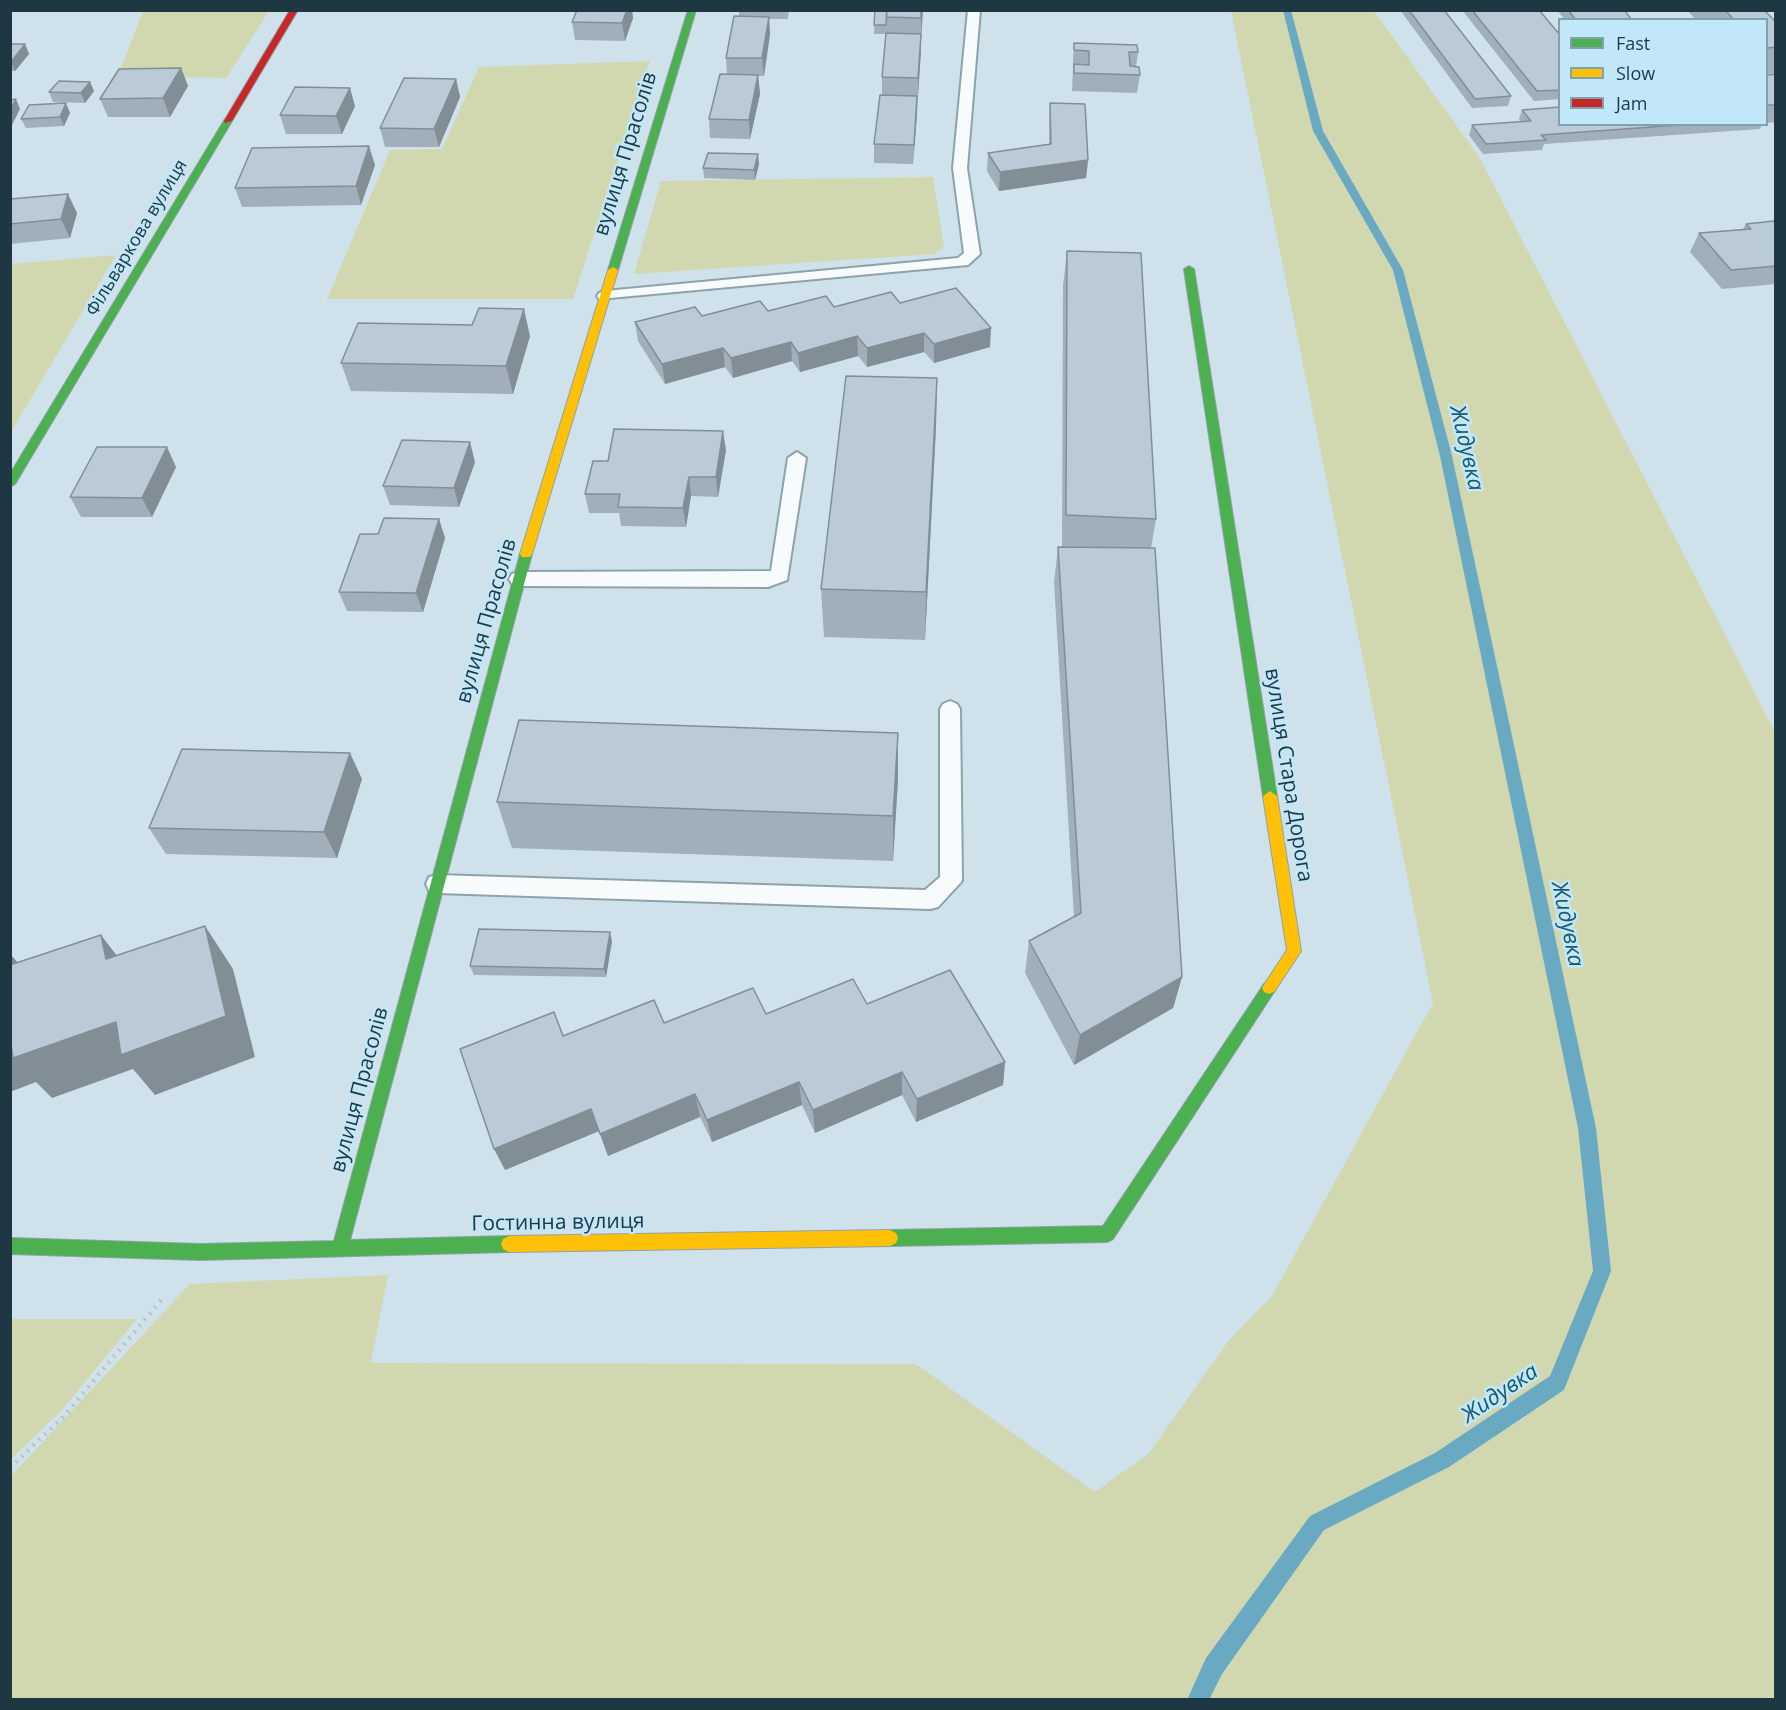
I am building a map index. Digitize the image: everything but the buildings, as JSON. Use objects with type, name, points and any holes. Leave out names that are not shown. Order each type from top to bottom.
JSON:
[{"type":"street","name":"Фільваркова вулиця","points":[[10,484],[294,10]]},
{"type":"street","name":"вулиця Прасолів","points":[[340,1247],[519,579],[692,10]]},
{"type":"street","name":"вулиця Стара Дорога","points":[[1107,1234],[1294,951],[1189,269]]},
{"type":"street","name":"Гостинна вулиця","points":[[10,1246],[200,1252],[340,1247],[1107,1234]]},
{"type":"lane","points":[[605,296],[962,262],[972,254],[960,168],[974,10]]},
{"type":"lane","points":[[519,579],[768,580],[780,575],[797,458]]},
{"type":"lane","points":[[437,884],[930,900],[951,881],[950,709]]},
{"type":"path","points":[[10,1468],[65,1415],[200,1252]]},
{"type":"green space","points":[[143,11],[269,11],[226,78],[118,76]]},
{"type":"green space","points":[[1231,11],[1374,11],[1480,158],[1775,732],[1775,1699],[11,1699],[11,1476],[190,1284],[388,1275],[371,1363],[916,1364],[1095,1492],[1149,1453],[1229,1340],[1272,1296],[1433,1003]]},
{"type":"green space","points":[[650,61],[573,299],[327,299],[390,150],[442,149],[479,67]]},
{"type":"green space","points":[[933,177],[944,247],[934,254],[634,274],[661,181]]},
{"type":"green space","points":[[116,255],[11,432],[11,264]]},
{"type":"green space","points":[[11,1319],[137,1319],[61,1411],[11,1459]]},
{"type":"waterway","name":"Жидувка","points":[[1198,1700],[1214,1666],[1317,1523],[1442,1460],[1557,1383],[1602,1271],[1587,1128],[1446,456],[1398,270],[1318,131],[1287,10]]},
{"type":"traffic: fast","points":[[613,270],[692,10]]},
{"type":"traffic: fast","points":[[10,484],[228,121]]},
{"type":"traffic: fast","points":[[1189,269],[1270,796]]},
{"type":"traffic: fast","points":[[340,1247],[526,554]]},
{"type":"traffic: fast","points":[[890,1238],[1107,1234],[1269,988]]},
{"type":"traffic: fast","points":[[10,1246],[200,1252],[509,1244]]},
{"type":"traffic: slow","points":[[526,554],[613,270]]},
{"type":"traffic: slow","points":[[1269,988],[1294,951],[1270,796]]},
{"type":"traffic: slow","points":[[509,1244],[890,1238]]},
{"type":"traffic: jam","points":[[228,121],[294,10]]}]
